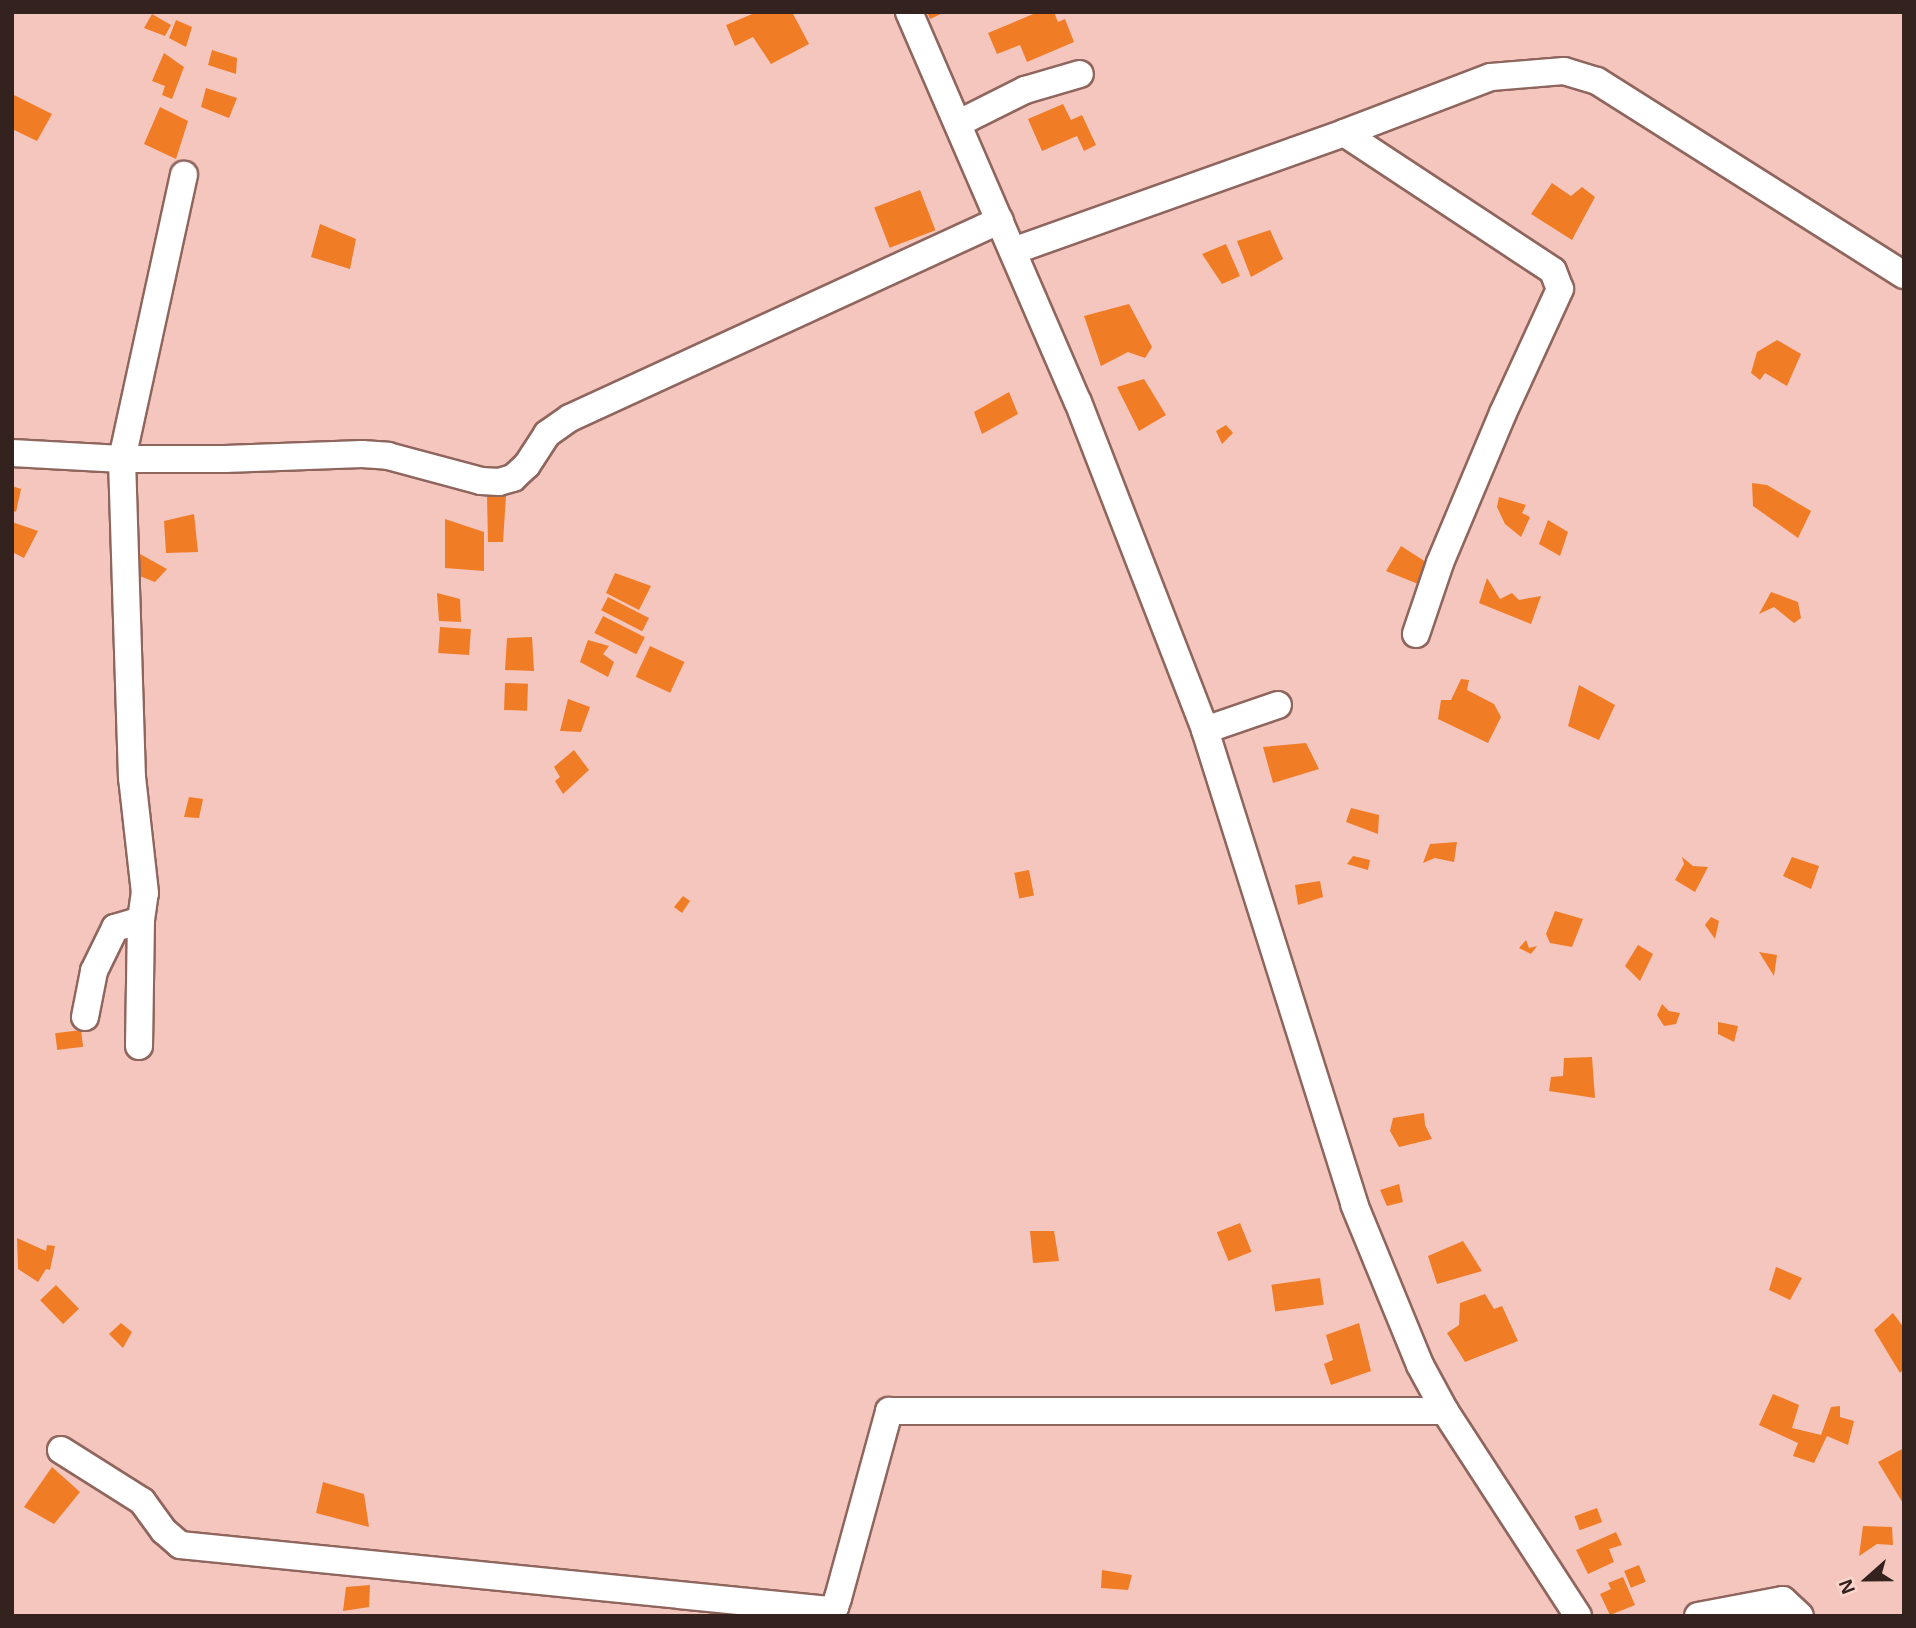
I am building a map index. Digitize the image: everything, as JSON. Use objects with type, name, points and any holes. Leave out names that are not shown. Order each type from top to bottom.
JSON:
[{"type":"street","points":[[909,12],[1078,402],[1205,730],[1354,1203],[1420,1365],[1445,1411],[1578,1616]]},
{"type":"street","points":[[1013,251],[1344,133],[1491,76],[1532,71],[1563,71],[1597,81],[1904,275]]},
{"type":"street","points":[[959,124],[1025,90],[1080,74]]},
{"type":"street","points":[[1344,133],[1553,271],[1560,289],[1492,438],[1440,563],[1416,634]]},
{"type":"street","points":[[138,1046],[141,920],[145,893],[132,778],[122,459],[184,175]]},
{"type":"street","points":[[12,453],[122,459],[225,459],[362,454],[388,456],[481,481],[499,482],[513,478],[527,465],[547,434],[570,418],[1000,220]]},
{"type":"street","points":[[1205,730],[1278,705]]},
{"type":"street","points":[[85,1017],[94,971],[115,928],[141,920]]},
{"type":"street","points":[[61,1450],[142,1501],[164,1531],[180,1545],[778,1611],[829,1613],[838,1598],[889,1411],[1445,1411]]},
{"type":"street","points":[[1698,1616],[1783,1600],[1800,1616]]},
{"type":"building","points":[[757,12],[792,12],[809,44],[771,64],[753,37],[735,46],[726,25]]},
{"type":"building","points":[[927,12],[945,12],[930,19]]},
{"type":"building","points":[[1038,12],[1054,12],[1058,22],[1065,19],[1074,42],[1027,62],[1020,45],[997,54],[988,33]]},
{"type":"building","points":[[152,14],[171,25],[165,36],[144,28]]},
{"type":"building","points":[[176,20],[192,27],[186,47],[169,38]]},
{"type":"building","points":[[212,50],[237,58],[236,74],[208,65]]},
{"type":"building","points":[[164,53],[184,67],[172,99],[162,95],[165,86],[152,81]]},
{"type":"building","points":[[206,88],[237,98],[229,118],[201,107]]},
{"type":"building","points":[[12,94],[52,114],[37,141],[12,129]]},
{"type":"building","points":[[1063,104],[1071,120],[1082,115],[1096,145],[1084,151],[1077,136],[1042,151],[1028,119]]},
{"type":"building","points":[[160,107],[188,121],[176,159],[144,144]]},
{"type":"building","points":[[1552,183],[1571,196],[1582,187],[1595,197],[1572,240],[1531,214]]},
{"type":"building","points":[[920,190],[935,230],[890,248],[874,208]]},
{"type":"building","points":[[320,224],[356,239],[350,269],[311,257]]},
{"type":"building","points":[[1270,230],[1283,259],[1251,277],[1237,241]]},
{"type":"building","points":[[1226,244],[1240,276],[1222,284],[1202,254]]},
{"type":"building","points":[[1129,304],[1152,347],[1145,358],[1128,352],[1101,366],[1084,316]]},
{"type":"building","points":[[1777,340],[1801,354],[1787,386],[1765,373],[1760,380],[1751,373],[1757,352]]},
{"type":"building","points":[[1144,379],[1166,415],[1139,431],[1117,387]]},
{"type":"building","points":[[1009,392],[1018,414],[982,434],[974,412]]},
{"type":"building","points":[[1226,425],[1233,433],[1222,444],[1216,431]]},
{"type":"building","points":[[1752,483],[1767,485],[1811,511],[1798,538],[1753,506]]},
{"type":"building","points":[[12,486],[21,489],[16,512],[12,510]]},
{"type":"building","points":[[487,495],[506,496],[503,542],[488,542]]},
{"type":"building","points":[[1499,497],[1526,505],[1522,513],[1530,517],[1521,537],[1505,524],[1497,507]]},
{"type":"building","points":[[194,514],[198,552],[166,553],[164,521]]},
{"type":"building","points":[[445,519],[484,532],[484,571],[445,568]]},
{"type":"building","points":[[1548,520],[1568,532],[1560,556],[1539,544]]},
{"type":"building","points":[[12,522],[38,531],[24,558],[12,552]]},
{"type":"building","points":[[1401,546],[1426,562],[1418,584],[1386,571]]},
{"type":"building","points":[[131,549],[167,569],[155,582],[129,572]]},
{"type":"building","points":[[615,573],[651,586],[639,610],[606,593]]},
{"type":"building","points":[[1487,578],[1500,599],[1512,593],[1519,600],[1541,596],[1531,624],[1479,603]]},
{"type":"building","points":[[1771,592],[1798,602],[1801,618],[1794,623],[1774,607],[1759,614]]},
{"type":"building","points":[[437,593],[460,599],[461,622],[439,621]]},
{"type":"building","points":[[608,597],[649,618],[642,631],[601,610]]},
{"type":"building","points":[[603,616],[645,637],[636,654],[594,633]]},
{"type":"building","points":[[440,627],[471,629],[469,655],[438,653]]},
{"type":"building","points":[[532,637],[534,671],[505,670],[507,638]]},
{"type":"building","points":[[588,640],[609,646],[603,654],[614,662],[608,677],[580,662]]},
{"type":"building","points":[[650,646],[684,662],[670,693],[636,677]]},
{"type":"building","points":[[1461,679],[1469,680],[1467,690],[1494,704],[1501,717],[1488,743],[1438,719],[1441,700],[1451,700]]},
{"type":"building","points":[[505,683],[528,684],[527,711],[504,710]]},
{"type":"building","points":[[1579,685],[1615,705],[1599,740],[1568,726]]},
{"type":"building","points":[[568,699],[590,707],[581,732],[560,731]]},
{"type":"building","points":[[1306,743],[1319,769],[1273,783],[1263,747]]},
{"type":"building","points":[[574,750],[589,770],[563,794],[555,781],[560,777],[554,767]]},
{"type":"building","points":[[189,797],[203,799],[199,818],[184,817]]},
{"type":"building","points":[[1351,808],[1379,815],[1378,834],[1346,822]]},
{"type":"building","points":[[1457,842],[1454,862],[1435,858],[1423,863],[1430,844]]},
{"type":"building","points":[[1353,856],[1370,860],[1368,870],[1347,864]]},
{"type":"building","points":[[1682,857],[1693,866],[1708,867],[1695,892],[1675,880],[1684,864]]},
{"type":"building","points":[[1792,857],[1819,866],[1811,889],[1783,876]]},
{"type":"building","points":[[1029,870],[1034,896],[1019,898],[1014,873]]},
{"type":"building","points":[[1320,881],[1323,897],[1298,905],[1295,885]]},
{"type":"building","points":[[683,896],[690,901],[682,913],[674,907]]},
{"type":"building","points":[[1555,911],[1583,919],[1572,947],[1550,943],[1546,934]]},
{"type":"building","points":[[1711,917],[1719,921],[1715,939],[1705,925]]},
{"type":"building","points":[[1526,940],[1529,948],[1537,946],[1531,954],[1519,948]]},
{"type":"building","points":[[1638,945],[1653,954],[1640,981],[1625,966]]},
{"type":"building","points":[[1759,952],[1777,955],[1774,976]]},
{"type":"building","points":[[1662,1004],[1669,1011],[1680,1013],[1676,1024],[1664,1026],[1657,1015]]},
{"type":"building","points":[[1718,1022],[1738,1026],[1734,1042],[1718,1034]]},
{"type":"building","points":[[81,1030],[83,1047],[57,1050],[55,1033]]},
{"type":"building","points":[[1592,1057],[1595,1098],[1549,1091],[1551,1077],[1563,1076],[1564,1058]]},
{"type":"building","points":[[1424,1113],[1425,1125],[1432,1139],[1399,1147],[1390,1131],[1393,1118]]},
{"type":"building","points":[[1399,1184],[1403,1202],[1387,1206],[1380,1190]]},
{"type":"building","points":[[1240,1223],[1252,1252],[1228,1261],[1217,1232]]},
{"type":"building","points":[[1030,1231],[1054,1231],[1059,1261],[1033,1263]]},
{"type":"building","points":[[17,1238],[46,1251],[47,1245],[55,1246],[50,1270],[46,1269],[38,1282],[18,1269]]},
{"type":"building","points":[[1463,1241],[1482,1271],[1437,1284],[1428,1256]]},
{"type":"building","points":[[1776,1267],[1802,1278],[1790,1300],[1769,1290]]},
{"type":"building","points":[[1320,1278],[1324,1305],[1275,1312],[1271,1285]]},
{"type":"building","points":[[56,1285],[79,1309],[63,1324],[40,1300]]},
{"type":"building","points":[[1485,1294],[1494,1309],[1502,1306],[1518,1341],[1465,1362],[1447,1333],[1459,1325],[1460,1303]]},
{"type":"building","points":[[1893,1313],[1904,1328],[1904,1369],[1900,1373],[1874,1330]]},
{"type":"building","points":[[121,1323],[132,1332],[123,1348],[109,1334]]},
{"type":"building","points":[[1359,1323],[1371,1371],[1331,1385],[1324,1364],[1333,1360],[1326,1335]]},
{"type":"building","points":[[1773,1394],[1799,1405],[1792,1428],[1821,1435],[1831,1407],[1840,1406],[1840,1417],[1854,1421],[1848,1445],[1827,1436],[1814,1463],[1793,1456],[1798,1443],[1759,1425]]},
{"type":"building","points":[[1904,1448],[1904,1505],[1878,1462]]},
{"type":"building","points":[[52,1467],[80,1492],[54,1524],[24,1507]]},
{"type":"building","points":[[323,1482],[364,1494],[369,1527],[316,1513]]},
{"type":"building","points":[[1597,1508],[1602,1522],[1580,1530],[1574,1516]]},
{"type":"building","points":[[1863,1526],[1892,1527],[1893,1545],[1877,1544],[1859,1556]]},
{"type":"building","points":[[1616,1532],[1622,1545],[1609,1549],[1614,1562],[1588,1574],[1576,1550]]},
{"type":"building","points":[[1639,1565],[1646,1582],[1631,1588],[1624,1571]]},
{"type":"building","points":[[1102,1570],[1132,1575],[1128,1590],[1101,1588]]},
{"type":"building","points":[[1623,1577],[1635,1605],[1610,1615],[1600,1594],[1611,1589],[1608,1583]]},
{"type":"building","points":[[370,1585],[369,1607],[343,1611],[346,1587]]}]
